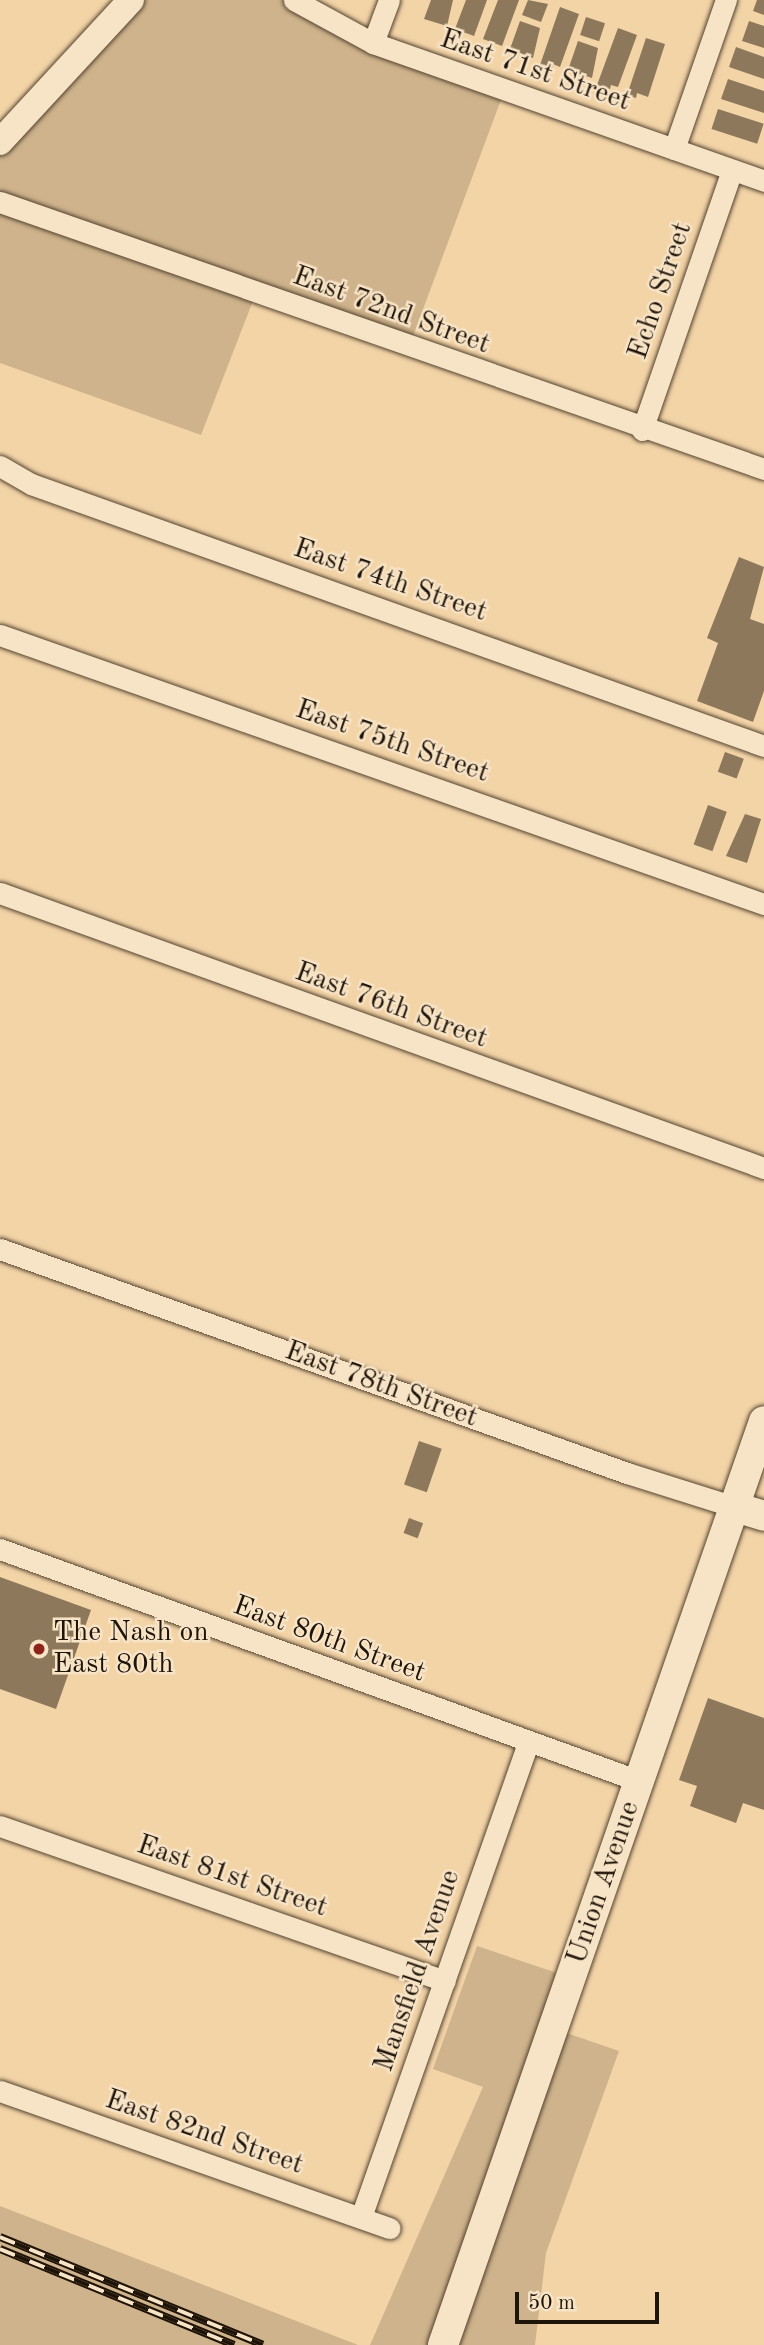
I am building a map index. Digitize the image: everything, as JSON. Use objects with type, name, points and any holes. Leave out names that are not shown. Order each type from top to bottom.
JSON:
[{"type":"main road","name":"Union Avenue","points":[[443,2345],[764,1421]]},
{"type":"main road","name":"East 78th Street","points":[[735,1507],[764,1516]]},
{"type":"street","points":[[0,142],[131,0]]},
{"type":"street","name":"East 71st Street","points":[[294,0],[373,43],[764,181]]},
{"type":"street","points":[[373,43],[389,0]]},
{"type":"street","points":[[674,149],[726,0]]},
{"type":"street","name":"Echo Street","points":[[642,430],[732,170]]},
{"type":"street","name":"East 72nd Street","points":[[0,202],[642,430],[764,469]]},
{"type":"street","name":"East 74th Street","points":[[0,466],[31,484],[764,746]]},
{"type":"street","name":"East 75th Street","points":[[0,635],[764,904]]},
{"type":"street","name":"East 76th Street","points":[[0,894],[764,1168]]},
{"type":"street","name":"East 78th Street","points":[[0,1249],[614,1468],[735,1507]]},
{"type":"street","name":"East 80th Street","points":[[0,1549],[528,1743],[639,1781]]},
{"type":"street","name":"Mansfield Avenue","points":[[361,2217],[528,1743]]},
{"type":"street","name":"East 81st Street","points":[[0,1826],[445,1981]]},
{"type":"street","name":"East 82nd Street","points":[[0,2091],[390,2228]]},
{"type":"shaded area","points":[[131,0],[294,0],[505,89],[409,347],[256,293],[201,435],[0,363],[0,142]]},
{"type":"shaded area","points":[[477,1946],[572,1978],[555,2029],[619,2051],[546,2253],[535,2345],[370,2345],[483,2087],[433,2069]]},
{"type":"shaded area","points":[[0,2206],[145,2262],[358,2345],[0,2345]]},
{"type":"building","points":[[431,0],[453,0],[447,26],[424,19]]},
{"type":"building","points":[[466,0],[487,0],[474,36],[455,29]]},
{"type":"building","points":[[498,0],[519,0],[502,46],[483,39]]},
{"type":"building","points":[[528,0],[548,4],[541,22],[522,15]]},
{"type":"building","points":[[757,0],[764,0],[764,15],[753,11]]},
{"type":"building","points":[[560,7],[579,14],[560,67],[553,64],[552,69],[540,65]]},
{"type":"building","points":[[586,17],[605,23],[599,41],[580,35]]},
{"type":"building","points":[[520,21],[540,28],[533,58],[510,49]]},
{"type":"building","points":[[749,21],[764,26],[764,48],[742,41]]},
{"type":"building","points":[[618,28],[637,35],[618,87],[611,85],[610,89],[597,85]]},
{"type":"building","points":[[646,38],[665,44],[648,97],[637,93],[636,98],[627,95]]},
{"type":"building","points":[[578,41],[598,48],[592,78],[568,70]]},
{"type":"building","points":[[736,47],[764,57],[764,79],[729,67]]},
{"type":"building","points":[[728,79],[764,91],[764,113],[721,99]]},
{"type":"building","points":[[718,109],[764,124],[757,144],[712,129]]},
{"type":"building","points":[[739,557],[764,567],[750,619],[764,624],[764,691],[753,722],[697,701],[718,643],[707,638]]},
{"type":"building","points":[[725,752],[744,759],[737,779],[718,772]]},
{"type":"building","points":[[708,805],[727,812],[712,851],[694,844]]},
{"type":"building","points":[[745,814],[761,819],[747,863],[726,856]]},
{"type":"building","points":[[419,1441],[442,1449],[427,1492],[404,1484]]},
{"type":"building","points":[[409,1518],[423,1523],[418,1538],[404,1533]]},
{"type":"building","name":"The Nash on East 80th","points":[[0,1577],[91,1610],[56,1709],[0,1689]]},
{"type":"building","points":[[708,1698],[764,1718],[764,1810],[743,1803],[736,1823],[690,1806],[697,1786],[679,1780]]},
{"type":"railway","points":[[0,2237],[263,2345]]},
{"type":"railway","points":[[0,2249],[234,2345]]},
{"type":"place","name":"The Nash on East 80th","points":[[39,1649]]}]
